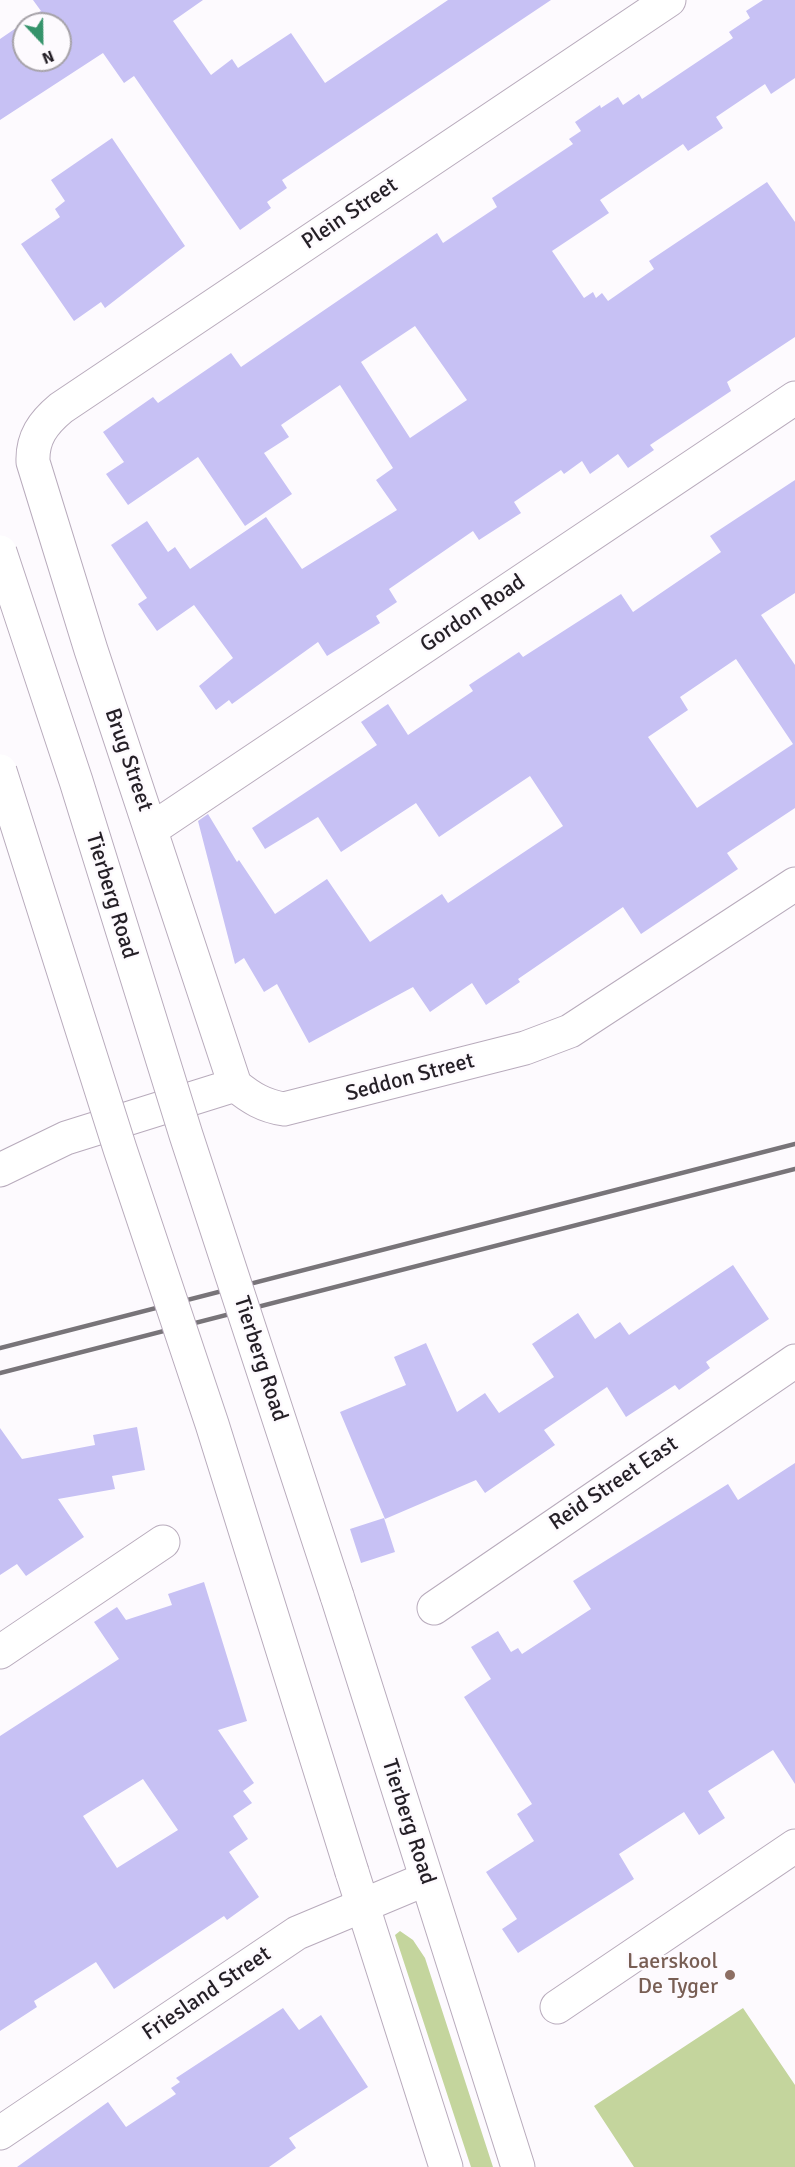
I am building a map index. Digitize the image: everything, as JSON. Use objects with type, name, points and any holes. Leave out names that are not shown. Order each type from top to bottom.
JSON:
[{"type":"street","name":"Plein Street","points":[[38,434],[47,420],[61,408],[669,0]]},
{"type":"street","name":"Gordon Road","points":[[152,829],[795,398]]},
{"type":"street","name":"Brug Street","points":[[38,434],[32,449],[33,462],[91,650],[235,1085]]},
{"type":"street","name":"Tierberg Road","points":[[0,552],[518,2167]]},
{"type":"street","points":[[0,771],[120,1149],[212,1424],[446,2167]]},
{"type":"street","name":"Seddon Street","points":[[235,1085],[250,1098],[267,1107],[284,1109],[525,1048],[570,1031],[612,1006],[795,884]]},
{"type":"street","points":[[0,1170],[66,1138],[235,1085]]},
{"type":"street","name":"Reid Street East","points":[[434,1608],[795,1361]]},
{"type":"street","points":[[0,1652],[163,1542]]},
{"type":"street","points":[[557,2007],[795,1846]]},
{"type":"street","name":"Friesland Street","points":[[0,2133],[297,1934],[426,1879]]},
{"type":"green space","points":[[400,1931],[413,1940],[425,1958],[493,2167],[471,2167],[395,1935]]},
{"type":"green space","points":[[743,2008],[795,2085],[795,2167],[634,2167],[594,2106]]},
{"type":"building","points":[[33,0],[203,0],[173,21],[211,75],[232,59],[238,68],[291,33],[325,83],[448,0],[551,0],[282,180],[287,188],[267,202],[271,208],[240,230],[134,76],[124,83],[103,53],[0,120],[0,39],[12,31],[12,72],[72,72],[72,12],[40,12]]},
{"type":"building","points":[[763,0],[795,0],[795,78],[771,94],[765,84],[716,117],[723,128],[688,151],[683,144],[600,200],[609,213],[552,251],[584,298],[593,292],[596,298],[602,293],[608,301],[654,269],[649,261],[767,182],[795,222],[795,337],[727,382],[731,391],[650,445],[654,450],[628,468],[618,454],[590,474],[582,461],[564,474],[561,470],[514,502],[521,513],[479,540],[473,531],[389,589],[397,602],[376,616],[380,623],[327,656],[318,642],[232,704],[229,700],[216,710],[199,686],[233,658],[194,605],[157,631],[138,604],[147,598],[111,545],[147,521],[168,552],[175,547],[190,569],[266,517],[302,569],[397,510],[376,480],[393,468],[340,385],[281,425],[289,437],[264,453],[292,494],[245,526],[198,457],[128,505],[106,474],[124,462],[103,432],[153,397],[158,403],[231,353],[241,367],[437,233],[443,243],[497,207],[492,198],[573,144],[569,139],[581,131],[575,122],[600,105],[601,108],[618,97],[623,105],[639,94],[642,99],[733,38],[729,32],[750,18],[746,11]],"holes":[[[415,326],[467,400],[410,438],[361,362]]]},
{"type":"building","points":[[112,138],[185,246],[105,308],[101,302],[74,321],[21,244],[60,217],[55,209],[65,201],[51,180]]},
{"type":"building","points":[[795,480],[795,593],[761,615],[795,665],[795,808],[727,853],[738,869],[641,934],[623,907],[518,979],[520,982],[486,1005],[472,983],[430,1012],[413,987],[309,1043],[277,984],[264,992],[244,958],[235,964],[198,821],[208,814],[237,862],[239,860],[275,914],[327,879],[370,942],[442,894],[448,903],[563,826],[530,776],[439,837],[416,803],[341,852],[318,817],[265,849],[252,828],[377,745],[361,722],[388,704],[408,735],[473,691],[469,685],[519,652],[523,657],[621,594],[633,612],[721,552],[710,536]],"holes":[[[736,659],[793,744],[697,808],[648,737],[688,710],[680,697]]]},
{"type":"building","points":[[733,1265],[769,1319],[706,1362],[710,1368],[679,1390],[675,1385],[626,1417],[607,1387],[544,1430],[555,1445],[485,1493],[476,1480],[385,1519],[340,1412],[406,1385],[394,1357],[426,1343],[457,1412],[485,1393],[499,1413],[554,1377],[532,1344],[578,1313],[595,1339],[620,1322],[629,1335]]},
{"type":"building","points":[[137,1427],[145,1470],[112,1476],[115,1489],[58,1499],[84,1537],[26,1576],[17,1564],[0,1575],[0,1428],[22,1459],[95,1445],[93,1435]]},
{"type":"building","points":[[795,1463],[795,1784],[773,1750],[708,1791],[725,1818],[699,1835],[684,1812],[619,1854],[634,1879],[518,1953],[502,1929],[517,1919],[486,1872],[534,1841],[517,1814],[532,1804],[464,1697],[491,1679],[471,1647],[498,1631],[511,1652],[518,1648],[522,1654],[591,1609],[573,1581],[728,1484],[738,1500]]},
{"type":"building","points":[[384,1518],[395,1552],[361,1563],[350,1529]]},
{"type":"building","points":[[204,1582],[247,1721],[218,1730],[254,1783],[243,1791],[252,1803],[233,1816],[248,1839],[229,1852],[259,1897],[227,1920],[224,1916],[114,1989],[96,1962],[34,2001],[37,2007],[0,2031],[0,1736],[119,1659],[94,1622],[117,1607],[126,1620],[172,1605],[168,1594]],"holes":[[[143,1779],[178,1830],[117,1868],[83,1816]]]},
{"type":"building","points":[[283,2008],[299,2030],[321,2015],[368,2087],[289,2138],[296,2148],[269,2167],[17,2167],[108,2102],[126,2127],[176,2094],[171,2088],[180,2082],[176,2078]]},
{"type":"railway","points":[[0,1348],[795,1144]]},
{"type":"railway","points":[[0,1373],[795,1169]]},
{"type":"place","name":"Laerskool De Tyger","points":[[730,1975]]}]
